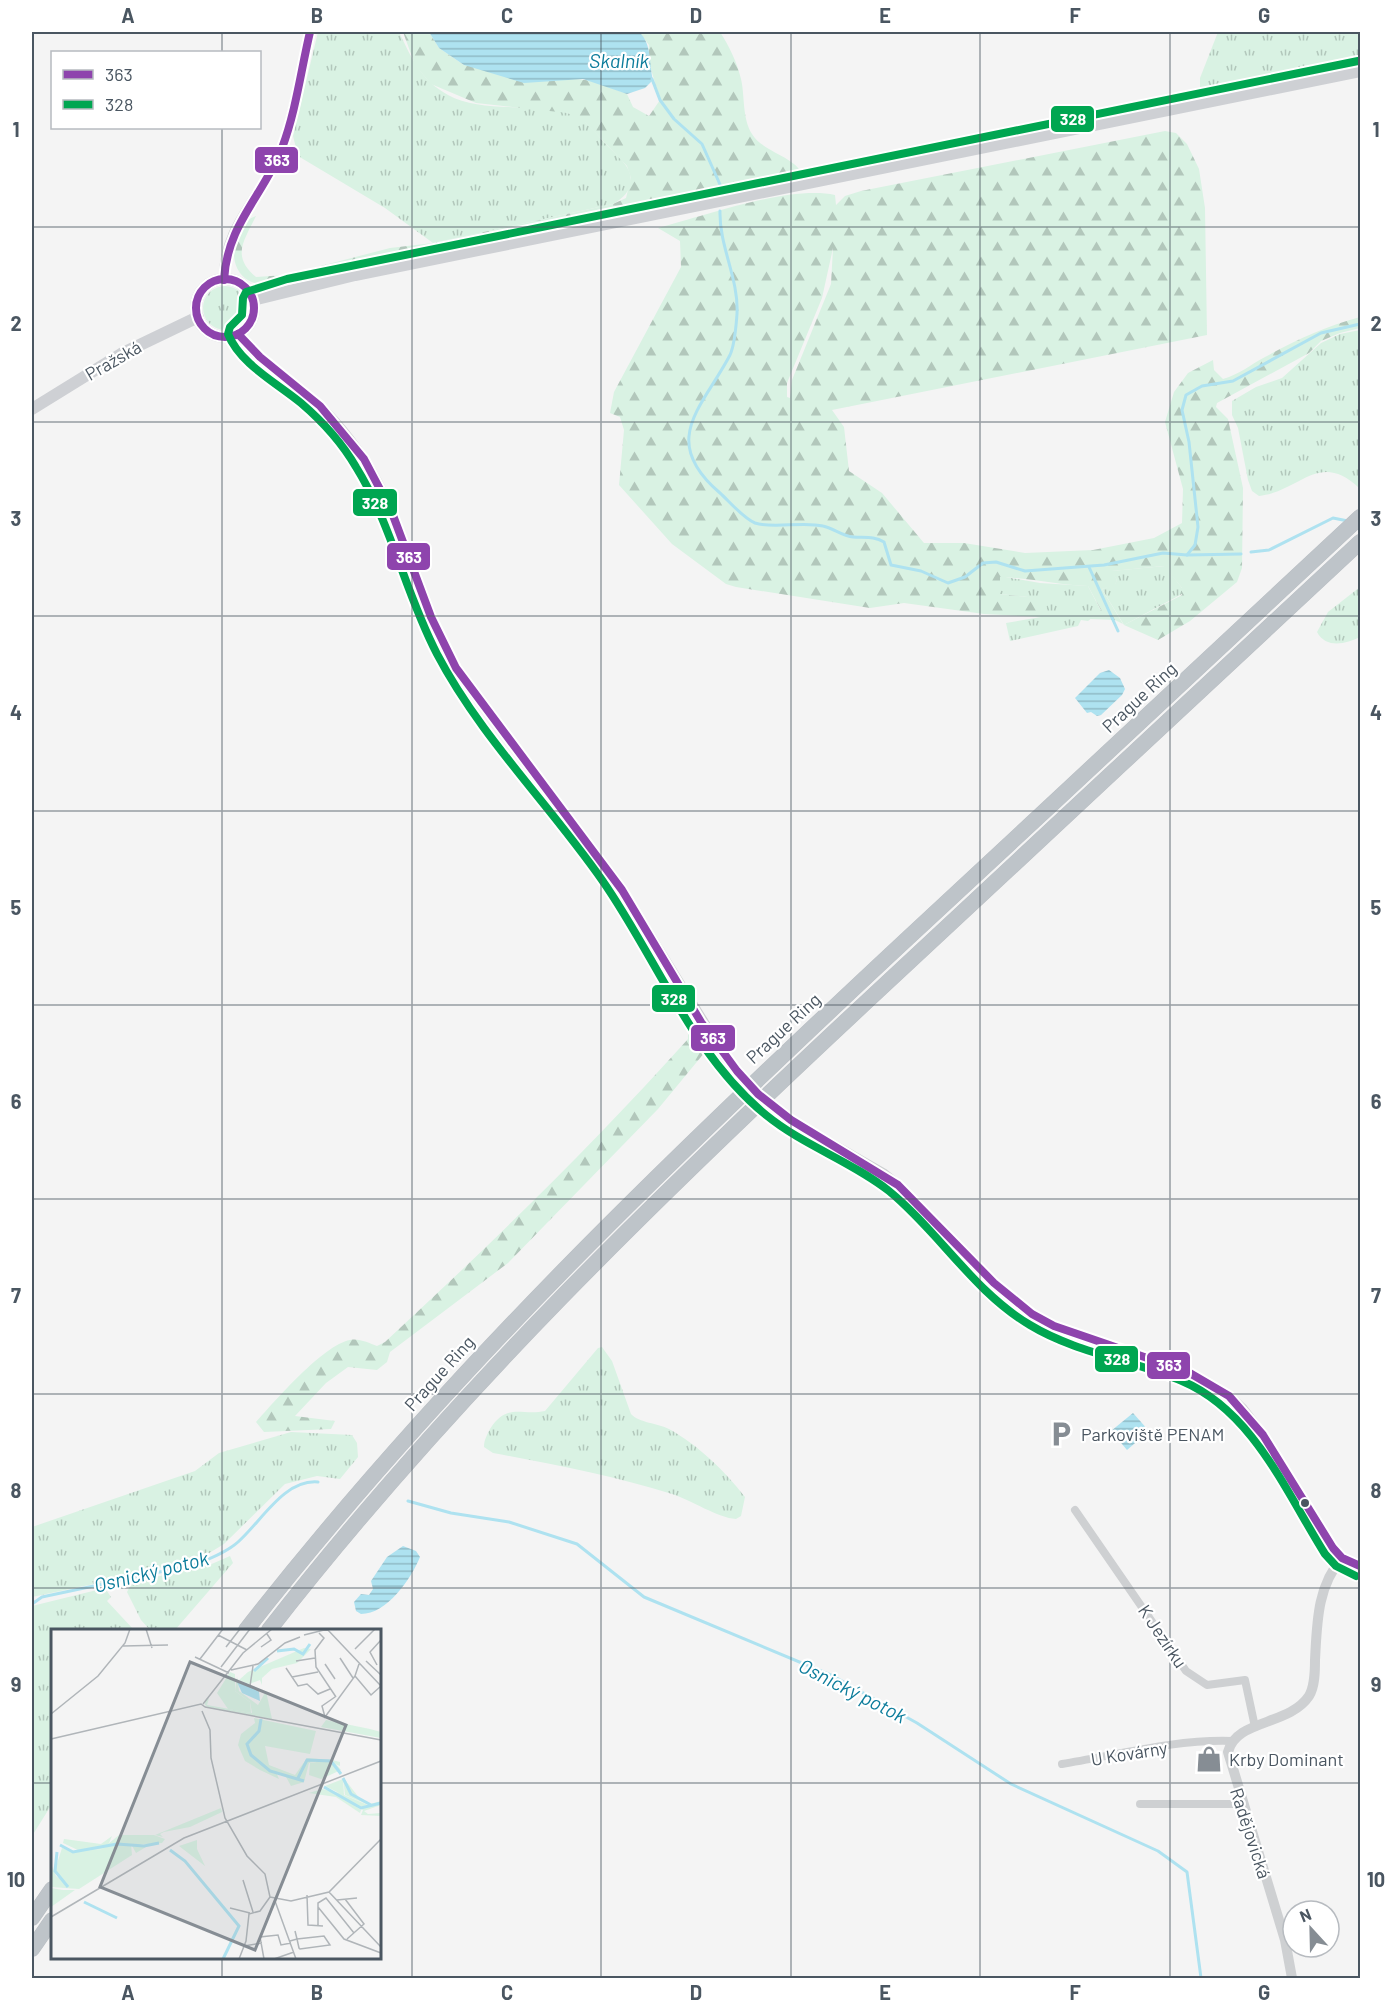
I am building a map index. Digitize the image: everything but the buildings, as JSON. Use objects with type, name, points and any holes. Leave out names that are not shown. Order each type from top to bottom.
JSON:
[{"type":"highway","name":"Prague Ring","points":[[247,1629],[343,1511],[419,1423],[537,1296],[690,1143],[1360,517]]},
{"type":"highway","name":"Prague Ring","points":[[269,1629],[439,1428],[598,1258],[701,1157],[1360,542]]},
{"type":"highway","points":[[32,1918],[51,1890]]},
{"type":"highway","points":[[32,1949],[51,1921]]},
{"type":"main road","points":[[253,300],[345,277],[1360,71]]},
{"type":"main road","points":[[224,280],[241,284],[253,300],[252,320],[238,334],[224,337],[214,335],[203,326],[198,317],[197,303],[201,293],[211,284],[224,280]]},
{"type":"main road","name":"Pražská","points":[[32,409],[121,354],[198,317]]},
{"type":"street","points":[[224,280],[225,259],[232,232],[270,175],[283,145],[310,32]]},
{"type":"street","points":[[238,334],[253,351],[332,418],[373,474],[411,558],[443,643],[458,670],[620,887],[726,1058],[756,1092],[787,1118],[883,1173],[898,1185],[994,1283],[1032,1314],[1054,1326],[1188,1372],[1228,1396],[1243,1409],[1263,1435],[1341,1558],[1360,1566]]},
{"type":"street","name":"K Jezírku","points":[[1075,1510],[1186,1671],[1207,1685],[1245,1680],[1255,1727]]},
{"type":"street","points":[[1232,1741],[1239,1733],[1290,1714],[1311,1692],[1324,1587],[1341,1558]]},
{"type":"street","name":"U Kovárny","points":[[1062,1764],[1171,1746],[1232,1741]]},
{"type":"street","name":"Radějovická","points":[[1232,1741],[1228,1758],[1285,1940],[1292,1978]]},
{"type":"street","points":[[1140,1804],[1242,1804]]},
{"type":"green space","points":[[318,32],[399,32],[424,76],[448,95],[480,105],[551,109],[566,112],[583,120],[627,167],[631,177],[628,191],[613,204],[433,243],[385,208],[298,156],[293,136]]},
{"type":"green space","points":[[403,32],[429,32],[439,48],[464,65],[593,81],[627,94],[633,107],[649,116],[660,100],[648,59],[649,45],[639,32],[720,32],[739,73],[744,107],[752,134],[764,146],[796,165],[804,179],[268,285],[253,282],[242,275],[236,265],[234,254],[235,241],[240,230],[247,221],[256,216],[244,241],[242,255],[248,269],[256,277],[286,275],[390,248],[433,243],[613,204],[626,198],[631,178],[627,166],[586,123],[568,113],[476,103],[431,84],[415,65]]},
{"type":"green space","points":[[1218,32],[1360,32],[1360,58],[1200,93],[1200,78]]},
{"type":"green space","points":[[1165,131],[1176,133],[1187,144],[1199,169],[1205,208],[1207,335],[832,410],[844,427],[849,471],[882,493],[924,543],[964,543],[1025,553],[1093,550],[1154,538],[1182,523],[1183,489],[1165,422],[1174,392],[1188,373],[1213,360],[1214,370],[1223,379],[1300,339],[1360,317],[1360,328],[1321,341],[1309,353],[1217,403],[1216,407],[1228,419],[1243,488],[1242,568],[1237,582],[1190,621],[1158,640],[1124,625],[1182,595],[1182,588],[1164,566],[1112,571],[1117,580],[1115,585],[1102,589],[1123,624],[1115,620],[1090,619],[1101,610],[1088,586],[1000,577],[1000,594],[1028,597],[1046,603],[1048,614],[1041,617],[984,614],[904,603],[870,608],[726,584],[672,544],[619,485],[624,430],[620,417],[610,413],[614,392],[681,267],[680,241],[658,228],[747,203],[795,194],[835,195],[836,205],[845,196]],"holes":[[[833,248],[831,284],[792,380],[790,398],[787,397],[787,383],[822,298]]]},
{"type":"green space","points":[[225,286],[241,292],[247,308],[241,324],[225,330],[209,324],[203,308],[209,292]]},
{"type":"green space","points":[[1360,330],[1360,489],[1346,478],[1333,473],[1321,473],[1309,476],[1273,493],[1259,496],[1252,491],[1248,480],[1238,428],[1232,415],[1232,401],[1256,387],[1282,378],[1321,343],[1340,334]]},
{"type":"green space","points":[[1165,566],[1182,588],[1182,594],[1124,625],[1102,589],[1115,584],[1117,580],[1111,571]]},
{"type":"green space","points":[[1000,576],[1040,583],[1088,586],[1101,611],[1088,621],[1081,620],[1078,626],[1010,641],[1006,623],[1041,617],[1028,597],[1000,594]]},
{"type":"green space","points":[[1360,587],[1360,637],[1337,644],[1326,641],[1317,632],[1328,612]]},
{"type":"green space","points":[[688,1023],[705,1052],[658,1109],[508,1263],[390,1352],[387,1362],[377,1370],[348,1367],[326,1383],[295,1416],[335,1421],[331,1429],[264,1432],[256,1422],[313,1363],[339,1344],[350,1340],[360,1340],[377,1346],[385,1342],[502,1232],[615,1118],[688,1039]]},
{"type":"green space","points":[[602,1347],[612,1361],[631,1414],[669,1429],[710,1459],[745,1497],[741,1516],[736,1519],[729,1518],[679,1497],[650,1488],[583,1471],[493,1453],[484,1447],[487,1435],[496,1421],[509,1413],[545,1411],[598,1348]]},
{"type":"green space","points":[[291,1432],[352,1435],[357,1443],[358,1457],[340,1479],[317,1476],[285,1484],[224,1544],[206,1555],[122,1578],[32,1597],[32,1527],[195,1471],[219,1453]]},
{"type":"green space","points":[[230,1556],[233,1563],[176,1629],[149,1629],[141,1620],[127,1592],[132,1582],[207,1566]]},
{"type":"green space","points":[[105,1588],[111,1597],[107,1601],[133,1629],[51,1629],[51,1806],[32,1836],[32,1606]]},
{"type":"water","name":"Skalník","points":[[429,32],[639,32],[648,48],[653,80],[645,88],[627,94],[583,79],[524,83],[464,65],[439,48]]},
{"type":"water","points":[[1109,670],[1120,678],[1125,689],[1122,695],[1101,715],[1087,713],[1075,698],[1100,673]]},
{"type":"water","points":[[1133,1413],[1149,1431],[1127,1450],[1111,1431]]},
{"type":"water","points":[[403,1546],[416,1551],[420,1557],[404,1585],[389,1602],[380,1608],[361,1614],[356,1611],[354,1602],[361,1594],[369,1595],[373,1589],[371,1581],[387,1557]]},
{"type":"waterway","points":[[652,79],[660,100],[674,119],[702,144],[722,189]]},
{"type":"waterway","points":[[720,211],[723,237],[737,301],[735,335],[730,355],[699,408],[692,424],[689,440],[692,456],[702,474],[750,521],[762,525],[815,525],[849,536],[876,539],[884,542],[891,565],[921,571],[948,583],[965,577],[983,563],[996,562],[1025,571],[1104,565],[1163,553],[1241,554]]},
{"type":"waterway","points":[[1187,555],[1195,545],[1198,527],[1189,442],[1182,410],[1186,395],[1202,386],[1233,381],[1321,333],[1360,324]]},
{"type":"waterway","points":[[1251,552],[1269,550],[1333,518],[1348,521]]},
{"type":"waterway","points":[[1089,567],[1118,631]]},
{"type":"waterway","name":"Osnický potok","points":[[32,1604],[42,1597],[197,1564],[234,1546],[274,1503],[294,1487],[318,1482]]},
{"type":"waterway","name":"Osnický potok","points":[[408,1501],[451,1513],[509,1522],[577,1544],[644,1597],[833,1676],[917,1723],[1011,1784],[1158,1851],[1187,1872],[1201,1978]]},
{"type":"transit line","name":"363","points":[[224,280],[232,242],[274,165],[287,134],[310,32]]},
{"type":"transit line","name":"328","points":[[1356,1576],[1336,1566],[1325,1554],[1266,1456],[1229,1412],[1207,1395],[1182,1381],[1066,1343],[1030,1325],[991,1296],[889,1191],[781,1126],[740,1091],[696,1035],[602,880],[494,742],[454,684],[426,631],[369,489],[344,449],[309,410],[250,364],[241,355],[228,334],[230,327],[242,315],[243,298],[246,292],[287,279],[1358,61]]},
{"type":"transit line","name":"363","points":[[225,279],[241,284],[249,292],[254,308],[249,324],[241,332],[225,337],[209,332],[201,324],[196,308],[201,292],[209,284],[225,279]]},
{"type":"transit line","name":"363","points":[[238,334],[260,357],[320,406],[364,459],[391,510],[431,617],[456,668],[622,890],[701,1022],[737,1071],[758,1094],[791,1120],[898,1185],[994,1283],[1032,1314],[1054,1326],[1188,1372],[1229,1396],[1263,1435],[1333,1548],[1342,1558],[1360,1566]]},
{"type":"place","name":"Parkoviště PENAM","points":[[1061,1434]]},
{"type":"place","name":"Krby Dominant","points":[[1209,1759]]}]
